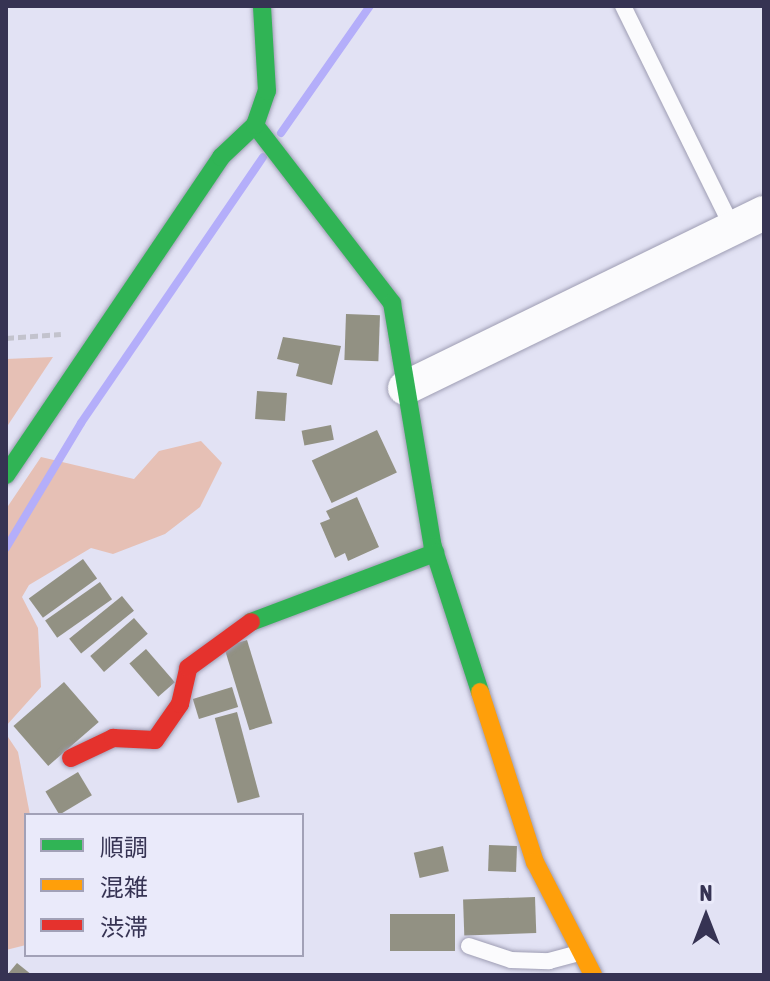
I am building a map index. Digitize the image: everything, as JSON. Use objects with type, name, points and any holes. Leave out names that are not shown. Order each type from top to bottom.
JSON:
[{"type":"street","points":[[6,475],[221,157],[255,125],[267,91],[262,6]]},
{"type":"street","points":[[255,125],[373,271],[392,303],[435,553],[535,862],[593,975]]},
{"type":"street","points":[[405,388],[764,213]]},
{"type":"street","points":[[71,758],[113,738],[155,740],[180,704],[188,668],[239,627],[435,553]]},
{"type":"lane","points":[[623,6],[733,229]]},
{"type":"lane","points":[[469,946],[511,960],[549,961],[581,953]]},
{"type":"shaded area","points":[[53,357],[6,428],[6,359]]},
{"type":"shaded area","points":[[201,441],[222,463],[200,507],[165,534],[113,554],[91,548],[29,585],[22,597],[38,628],[41,687],[6,726],[6,509],[41,457],[134,479],[159,451]]},
{"type":"shaded area","points":[[6,734],[18,752],[30,813],[24,813],[24,946],[6,950]]},
{"type":"building","points":[[346,314],[380,315],[378,361],[344,360]]},
{"type":"building","points":[[283,337],[341,346],[332,385],[296,376],[299,364],[277,359]]},
{"type":"building","points":[[257,391],[287,393],[285,421],[255,419]]},
{"type":"building","points":[[331,425],[334,440],[304,445],[302,431]]},
{"type":"building","points":[[377,430],[397,473],[332,503],[312,460]]},
{"type":"building","points":[[357,497],[379,547],[348,561],[345,553],[335,558],[320,523],[330,519],[326,511]]},
{"type":"building","points":[[83,559],[97,578],[43,618],[29,598]]},
{"type":"building","points":[[100,582],[112,599],[57,638],[45,620]]},
{"type":"building","points":[[122,596],[134,611],[81,654],[69,639]]},
{"type":"building","points":[[134,618],[148,634],[104,672],[90,656]]},
{"type":"building","points":[[247,640],[272,723],[249,730],[224,647]]},
{"type":"building","points":[[146,649],[175,682],[158,697],[129,663]]},
{"type":"building","points":[[64,682],[99,722],[48,766],[13,726]]},
{"type":"building","points":[[232,687],[238,707],[199,719],[193,699]]},
{"type":"building","points":[[237,712],[260,797],[238,803],[215,718]]},
{"type":"building","points":[[78,772],[92,795],[58,813],[45,792]]},
{"type":"building","points":[[489,845],[517,846],[516,872],[488,871]]},
{"type":"building","points":[[443,846],[449,871],[420,878],[414,853]]},
{"type":"building","points":[[535,897],[536,933],[464,935],[463,900]]},
{"type":"building","points":[[390,914],[455,914],[455,951],[390,951]]},
{"type":"building","points":[[17,963],[32,975],[7,975]]},
{"type":"waterway","points":[[281,133],[370,6]]},
{"type":"waterway","points":[[6,548],[81,423],[263,157]]},
{"type":"traffic: fast","points":[[6,475],[221,157],[255,125],[267,91],[262,6]]},
{"type":"traffic: fast","points":[[255,125],[392,303],[433,547],[480,692]]},
{"type":"traffic: fast","points":[[251,622],[435,553]]},
{"type":"traffic: slow","points":[[480,692],[535,862],[593,975]]},
{"type":"traffic: jam","points":[[71,758],[113,738],[155,740],[180,704],[188,668],[251,622]]}]
